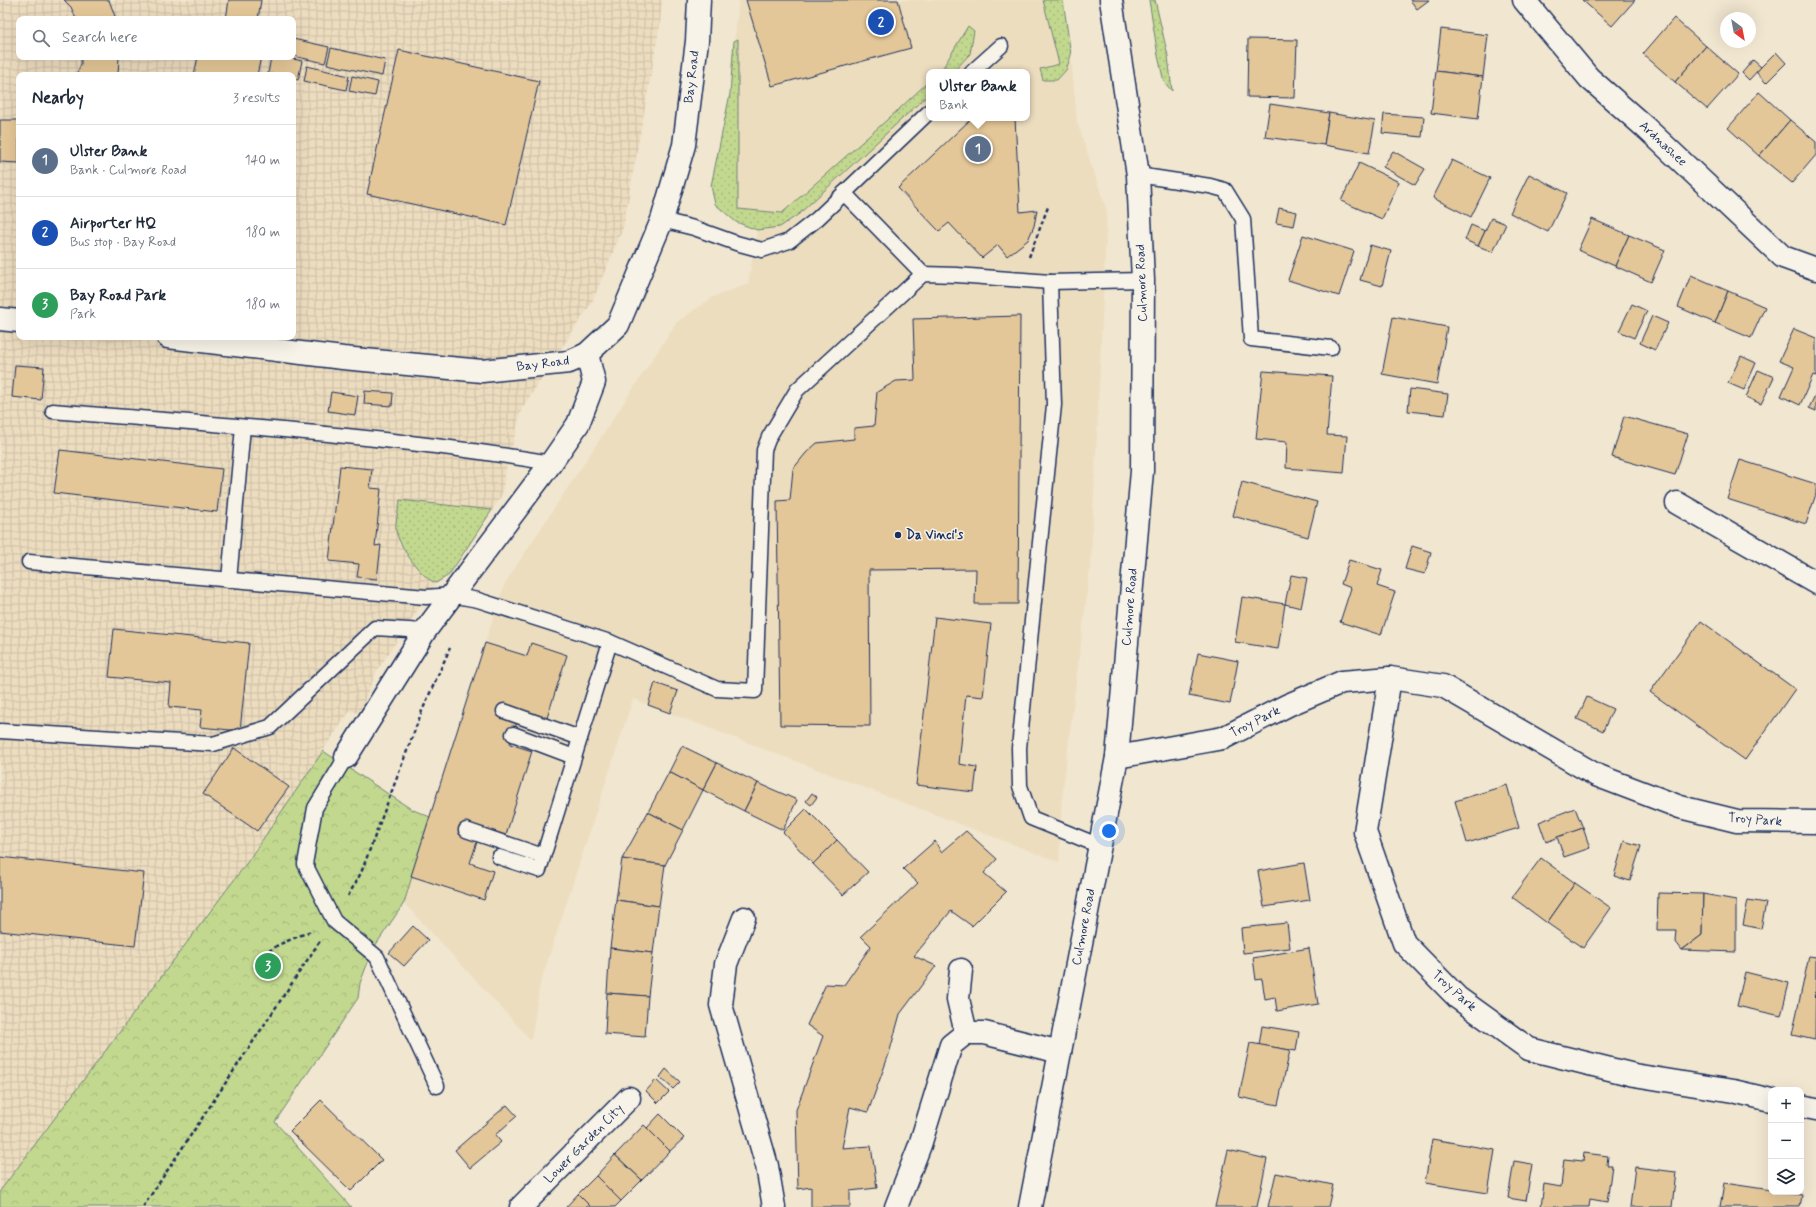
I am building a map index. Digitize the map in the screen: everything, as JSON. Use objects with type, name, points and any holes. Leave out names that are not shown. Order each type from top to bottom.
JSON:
[{"type":"main road","name":"Bay Road","points":[[193,340],[343,358],[482,371],[569,362],[587,354],[618,325],[662,220],[684,145],[697,41],[699,0]]},
{"type":"main road","name":"Culmore Road","points":[[1030,1207],[1117,756],[1142,471],[1143,280],[1138,175],[1111,0]]},
{"type":"main road","name":"Ardnashee","points":[[1524,0],[1589,78],[1647,129],[1783,257],[1816,269]]},
{"type":"main road","points":[[0,319],[16,321]]},
{"type":"main road","points":[[346,757],[425,631],[551,463],[578,424],[594,382],[587,354]]},
{"type":"main road","points":[[1677,503],[1816,583]]},
{"type":"main road","name":"Troy Park","points":[[1117,756],[1223,738],[1288,705],[1342,682],[1390,678],[1443,686],[1596,775],[1680,807],[1737,821],[1816,822]]},
{"type":"main road","name":"Troy Park","points":[[1390,678],[1365,832],[1404,943],[1458,998],[1529,1049],[1634,1075],[1768,1099]]},
{"type":"main road","points":[[744,918],[726,964],[721,1005],[767,1166],[774,1207]]},
{"type":"main road","points":[[961,970],[958,999],[966,1033]]},
{"type":"main road","points":[[896,1207],[920,1145],[951,1044],[966,1033],[984,1033],[1060,1052]]},
{"type":"main road","name":"Lower Garden City","points":[[521,1207],[629,1098]]},
{"type":"main road","points":[[1804,1107],[1816,1109]]},
{"type":"lane","points":[[975,69],[1001,46]]},
{"type":"lane","points":[[662,220],[694,228],[736,243],[762,250],[789,241],[844,193],[926,115]]},
{"type":"lane","points":[[1138,175],[1210,186],[1225,190],[1243,219],[1251,339],[1331,348]]},
{"type":"lane","points":[[844,193],[923,274],[1050,282],[1143,280]]},
{"type":"lane","points":[[29,562],[426,597],[451,595],[478,600],[610,642],[717,689],[755,691],[764,450],[769,437],[797,390],[923,274]]},
{"type":"lane","points":[[1050,282],[1054,405],[1019,748],[1020,786],[1031,818],[1100,846]]},
{"type":"lane","points":[[53,411],[376,438],[551,463]]},
{"type":"lane","points":[[229,580],[243,427]]},
{"type":"lane","points":[[0,731],[213,744],[270,727],[374,628],[425,631]]},
{"type":"lane","points":[[499,857],[539,870],[610,642]]},
{"type":"lane","points":[[504,711],[580,738]]},
{"type":"lane","points":[[513,734],[574,756]]},
{"type":"lane","points":[[346,757],[315,808],[305,864],[334,921],[377,957],[437,1086]]},
{"type":"lane","points":[[466,830],[543,856]]},
{"type":"path","points":[[1021,279],[1048,207]]},
{"type":"path","points":[[143,1207],[334,921],[361,873],[422,711],[452,642]]},
{"type":"path","points":[[257,959],[278,945],[334,921]]},
{"type":"shaded area","points":[[0,0],[662,0],[660,25],[623,228],[592,302],[522,408],[505,474],[502,495],[449,575],[436,583],[376,672],[360,713],[350,711],[246,864],[0,1191]]},
{"type":"shaded area","points":[[739,0],[1063,0],[1071,55],[1077,122],[1107,211],[1091,560],[1062,797],[1059,862],[633,699],[540,984],[531,1040],[404,903],[505,583],[677,322],[713,297],[748,284],[757,230],[736,222],[715,204],[711,186],[730,94],[730,78]]},
{"type":"green space","points":[[1043,0],[1063,0],[1071,55],[1066,70],[1057,80],[1043,80],[1040,69],[1059,64]]},
{"type":"green space","points":[[1149,0],[1155,0],[1168,56],[1172,91],[1164,82],[1158,56]]},
{"type":"green space","points":[[968,26],[974,31],[970,54],[956,69],[941,69]]},
{"type":"green space","points":[[738,39],[738,209],[782,213],[926,84],[926,97],[799,214],[780,227],[757,230],[736,222],[715,204],[711,186],[730,94],[734,41]]},
{"type":"green space","points":[[400,500],[492,510],[449,575],[436,583],[424,575],[412,561],[401,544],[396,530]]},
{"type":"green space","points":[[323,751],[411,809],[430,817],[404,903],[373,949],[360,983],[358,998],[275,1122],[351,1207],[0,1207],[0,1191],[246,864]]},
{"type":"building","points":[[64,0],[109,0],[115,16],[75,16],[71,7]]},
{"type":"building","points":[[229,0],[261,0],[258,16],[226,16]]},
{"type":"building","points":[[746,0],[898,0],[911,48],[772,86]]},
{"type":"building","points":[[1410,0],[1429,0],[1417,9]]},
{"type":"building","points":[[1582,0],[1635,0],[1612,26]]},
{"type":"building","points":[[1674,18],[1706,46],[1675,82],[1643,54]]},
{"type":"building","points":[[1441,29],[1488,35],[1483,77],[1436,71]]},
{"type":"building","points":[[1248,39],[1297,40],[1295,98],[1247,97]]},
{"type":"building","points":[[296,40],[329,47],[325,63],[296,57]]},
{"type":"building","points":[[1706,46],[1738,74],[1707,109],[1675,82]]},
{"type":"building","points":[[331,48],[385,60],[382,76],[327,64]]},
{"type":"building","points":[[399,50],[539,81],[506,225],[367,194]]},
{"type":"building","points":[[1776,52],[1786,63],[1766,83],[1756,72]]},
{"type":"building","points":[[81,60],[119,60],[118,72],[77,72]]},
{"type":"building","points":[[197,60],[260,60],[258,72],[195,72]]},
{"type":"building","points":[[270,60],[296,60],[302,61],[298,80],[296,80],[296,72],[268,72]]},
{"type":"building","points":[[1753,60],[1761,67],[1749,80],[1742,73]]},
{"type":"building","points":[[307,66],[349,76],[346,90],[304,81]]},
{"type":"building","points":[[1436,71],[1483,77],[1478,119],[1431,113]]},
{"type":"building","points":[[352,76],[378,82],[375,96],[349,91]]},
{"type":"building","points":[[1759,92],[1790,120],[1759,156],[1728,128]]},
{"type":"building","points":[[1270,104],[1329,113],[1324,145],[1265,137]]},
{"type":"building","points":[[1329,113],[1375,121],[1369,153],[1324,145]]},
{"type":"building","points":[[1384,114],[1424,117],[1422,137],[1382,133]]},
{"type":"building","points":[[0,120],[16,120],[16,163],[0,162]]},
{"type":"building","points":[[1790,120],[1816,142],[1816,155],[1792,183],[1759,156]]},
{"type":"building","points":[[969,121],[1015,121],[1020,212],[1037,210],[1034,226],[1028,240],[1007,256],[998,245],[982,258],[949,223],[939,231],[898,188]]},
{"type":"building","points":[[1393,151],[1425,169],[1415,185],[1383,167]]},
{"type":"building","points":[[1452,160],[1490,178],[1471,217],[1433,198]]},
{"type":"building","points":[[1359,163],[1399,182],[1382,219],[1341,201]]},
{"type":"building","points":[[1529,174],[1567,193],[1548,232],[1510,213]]},
{"type":"building","points":[[1279,208],[1297,212],[1294,226],[1276,223]]},
{"type":"building","points":[[1491,218],[1506,224],[1493,252],[1478,246]]},
{"type":"building","points":[[1592,219],[1629,235],[1615,266],[1578,250]]},
{"type":"building","points":[[1471,225],[1485,231],[1478,246],[1465,240]]},
{"type":"building","points":[[1303,235],[1354,251],[1339,296],[1288,280]]},
{"type":"building","points":[[1629,235],[1665,250],[1651,282],[1615,266]]},
{"type":"building","points":[[1370,245],[1391,251],[1382,286],[1360,280]]},
{"type":"building","points":[[1691,275],[1728,291],[1715,323],[1678,307]]},
{"type":"building","points":[[1728,291],[1765,307],[1751,338],[1715,323]]},
{"type":"building","points":[[1632,304],[1647,311],[1634,338],[1619,331]]},
{"type":"building","name":"Da Vinci's","points":[[1020,316],[1018,604],[975,604],[976,569],[869,570],[870,726],[780,725],[777,501],[790,500],[793,469],[806,453],[817,443],[854,439],[854,428],[874,426],[877,392],[896,381],[915,380],[913,319]]},
{"type":"building","points":[[1652,316],[1668,323],[1655,350],[1640,343]]},
{"type":"building","points":[[1393,317],[1447,327],[1437,384],[1382,374]]},
{"type":"building","points":[[1794,329],[1816,338],[1816,376],[1813,375],[1800,405],[1781,396],[1794,367],[1779,361]]},
{"type":"building","points":[[1741,356],[1756,363],[1744,390],[1728,383]]},
{"type":"building","points":[[15,365],[44,367],[41,400],[12,397]]},
{"type":"building","points":[[1758,370],[1774,377],[1761,404],[1746,397]]},
{"type":"building","points":[[1263,371],[1332,376],[1327,435],[1347,436],[1344,473],[1286,468],[1287,442],[1256,439]]},
{"type":"building","points":[[1410,389],[1448,394],[1445,415],[1408,411]]},
{"type":"building","points":[[365,391],[393,393],[392,406],[364,404]]},
{"type":"building","points":[[331,392],[358,396],[355,415],[328,411]]},
{"type":"building","points":[[1816,393],[1816,411],[1809,408]]},
{"type":"building","points":[[1624,416],[1688,434],[1675,475],[1612,457]]},
{"type":"building","points":[[60,450],[222,469],[217,512],[54,493]]},
{"type":"building","points":[[1740,460],[1816,484],[1816,494],[1806,524],[1727,499]]},
{"type":"building","points":[[340,466],[372,469],[370,488],[381,489],[375,546],[381,545],[377,579],[357,577],[359,564],[329,561]]},
{"type":"building","points":[[1242,482],[1317,502],[1308,537],[1233,516]]},
{"type":"building","points":[[1412,546],[1431,552],[1425,574],[1405,569]]},
{"type":"building","points":[[1349,560],[1382,570],[1377,586],[1395,592],[1381,635],[1340,622],[1351,588],[1341,584]]},
{"type":"building","points":[[1291,575],[1307,578],[1301,608],[1285,604]]},
{"type":"building","points":[[1242,597],[1285,604],[1278,649],[1235,642]]},
{"type":"building","points":[[935,617],[991,624],[983,697],[966,695],[959,764],[977,767],[974,792],[916,785]]},
{"type":"building","points":[[1701,621],[1795,689],[1745,760],[1650,692]]},
{"type":"building","points":[[114,629],[249,643],[240,731],[200,727],[202,710],[169,707],[171,683],[109,677]]},
{"type":"building","points":[[485,643],[527,656],[531,643],[567,655],[546,721],[520,712],[510,744],[532,751],[505,838],[481,830],[470,863],[493,871],[484,900],[411,876]]},
{"type":"building","points":[[1198,653],[1238,661],[1230,704],[1189,696]]},
{"type":"building","points":[[655,683],[678,691],[670,713],[648,705]]},
{"type":"building","points":[[1587,697],[1613,709],[1603,731],[1577,719]]},
{"type":"building","points":[[682,746],[717,763],[703,790],[669,772]]},
{"type":"building","points":[[234,748],[289,787],[257,831],[203,794]]},
{"type":"building","points":[[717,763],[758,783],[744,811],[703,790]]},
{"type":"building","points":[[669,772],[703,790],[683,830],[648,812]]},
{"type":"building","points":[[758,783],[797,800],[783,830],[744,811]]},
{"type":"building","points":[[1507,785],[1519,828],[1467,843],[1455,801]]},
{"type":"building","points":[[812,793],[817,797],[811,805],[806,801]]},
{"type":"building","points":[[1575,808],[1583,828],[1546,842],[1539,822]]},
{"type":"building","points":[[806,809],[837,840],[813,864],[783,832]]},
{"type":"building","points":[[648,812],[683,830],[665,865],[622,859]]},
{"type":"building","points":[[1583,828],[1590,848],[1564,857],[1557,837]]},
{"type":"building","points":[[966,831],[997,859],[984,873],[1006,892],[972,926],[951,911],[914,956],[936,966],[900,1014],[889,1054],[868,1112],[850,1107],[842,1148],[871,1146],[877,1188],[850,1191],[850,1207],[811,1207],[811,1187],[798,1189],[796,1110],[823,1036],[807,1025],[826,984],[844,985],[871,946],[861,936],[918,883],[903,869],[935,841],[941,852]]},
{"type":"building","points":[[837,840],[868,872],[843,895],[813,864]]},
{"type":"building","points":[[1624,841],[1641,846],[1630,881],[1614,876]]},
{"type":"building","points":[[0,857],[144,873],[135,946],[0,931]]},
{"type":"building","points":[[1541,858],[1575,883],[1547,923],[1512,897]]},
{"type":"building","points":[[622,859],[665,865],[659,906],[616,900]]},
{"type":"building","points":[[1304,863],[1310,900],[1264,907],[1258,871]]},
{"type":"building","points":[[1575,883],[1611,908],[1583,948],[1547,923]]},
{"type":"building","points":[[1658,893],[1703,894],[1702,935],[1682,950],[1675,941],[1676,930],[1657,930]]},
{"type":"building","points":[[1703,894],[1736,900],[1736,952],[1682,950],[1702,935]]},
{"type":"building","points":[[616,900],[659,906],[653,953],[610,948]]},
{"type":"building","points":[[1748,900],[1766,903],[1761,929],[1743,925]]},
{"type":"building","points":[[1287,923],[1290,948],[1243,953],[1241,928]]},
{"type":"building","points":[[413,926],[428,940],[404,966],[389,953]]},
{"type":"building","points":[[610,948],[653,953],[648,996],[607,993]]},
{"type":"building","points":[[1309,948],[1318,1004],[1277,1011],[1275,997],[1265,999],[1262,979],[1256,980],[1253,958]]},
{"type":"building","points":[[1809,956],[1816,957],[1815,1040],[1792,1035]]},
{"type":"building","points":[[1745,972],[1789,983],[1781,1016],[1737,1006]]},
{"type":"building","points":[[607,993],[648,996],[645,1037],[605,1034]]},
{"type":"building","points":[[1262,1026],[1299,1032],[1296,1051],[1259,1045]]},
{"type":"building","points":[[1250,1043],[1290,1050],[1278,1105],[1239,1097]]},
{"type":"building","points":[[666,1069],[680,1082],[673,1089],[660,1077]]},
{"type":"building","points":[[656,1080],[669,1092],[658,1103],[646,1091]]},
{"type":"building","points":[[321,1100],[382,1160],[351,1191],[290,1131]]},
{"type":"building","points":[[507,1105],[517,1116],[495,1135],[501,1142],[470,1168],[455,1150]]},
{"type":"building","points":[[660,1114],[684,1138],[670,1151],[647,1128]]},
{"type":"building","points":[[644,1125],[670,1151],[642,1180],[615,1155]]},
{"type":"building","points":[[1432,1139],[1495,1150],[1488,1193],[1425,1183]]},
{"type":"building","points":[[1228,1150],[1267,1159],[1257,1207],[1215,1207]]},
{"type":"building","points":[[1584,1153],[1608,1156],[1607,1165],[1612,1165],[1607,1202],[1590,1199],[1589,1207],[1541,1207],[1544,1184],[1561,1187],[1564,1159],[1583,1161]]},
{"type":"building","points":[[615,1155],[642,1180],[621,1201],[596,1176]]},
{"type":"building","points":[[1514,1161],[1532,1164],[1526,1201],[1508,1198]]},
{"type":"building","points":[[1635,1167],[1676,1172],[1672,1207],[1630,1207]]},
{"type":"building","points":[[1276,1173],[1333,1185],[1328,1207],[1268,1207]]},
{"type":"building","points":[[596,1176],[621,1201],[615,1207],[591,1207],[578,1194]]},
{"type":"building","points":[[1724,1183],[1768,1190],[1768,1195],[1802,1195],[1800,1207],[1720,1207]]},
{"type":"building","points":[[578,1194],[591,1207],[566,1207]]},
{"type":"place","name":"Airporter HQ","points":[[881,22]]},
{"type":"place","name":"Ulster Bank","points":[[978,149]]},
{"type":"place","name":"Da Vinci's","points":[[898,535]]},
{"type":"place","name":"Bay Road Park","points":[[268,966]]}]
